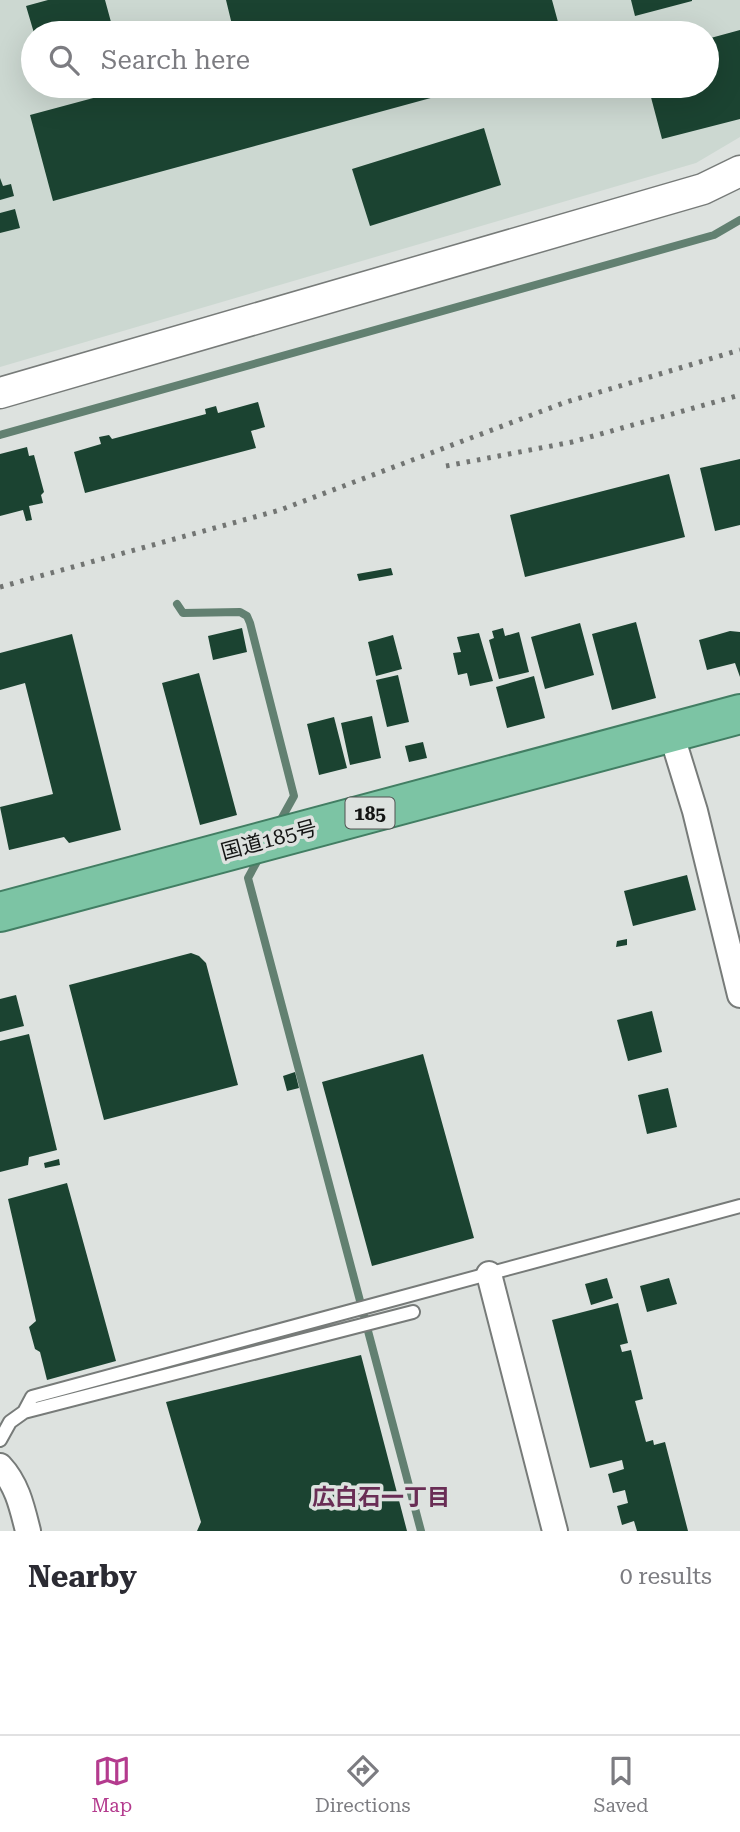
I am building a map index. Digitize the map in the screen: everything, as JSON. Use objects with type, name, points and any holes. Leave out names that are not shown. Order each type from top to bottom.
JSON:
[{"type":"highway","name":"国道185号","points":[[0,912],[740,714]]},
{"type":"street","points":[[0,393],[703,189],[740,171]]},
{"type":"street","points":[[671,733],[695,811],[740,995]]},
{"type":"street","points":[[489,1274],[555,1531]]},
{"type":"street","points":[[0,1466],[8,1474],[19,1496],[28,1531]]},
{"type":"lane","points":[[24,1412],[32,1397],[740,1206]]},
{"type":"lane","points":[[0,1440],[10,1422],[24,1412],[413,1312]]},
{"type":"shaded area","points":[[0,0],[740,0],[740,137],[696,163],[0,367]]},
{"type":"building","points":[[48,0],[105,0],[111,21],[30,21],[26,6]]},
{"type":"building","points":[[226,0],[552,0],[558,21],[231,21]]},
{"type":"building","points":[[631,0],[692,0],[692,1],[635,16]]},
{"type":"building","points":[[740,30],[740,119],[662,139],[651,98],[719,98],[719,36]]},
{"type":"building","points":[[93,98],[431,98],[53,201],[30,115]]},
{"type":"building","points":[[484,128],[501,185],[370,226],[352,169]]},
{"type":"building","points":[[0,178],[3,186],[11,184],[14,196],[0,200]]},
{"type":"building","points":[[15,209],[20,228],[0,233],[0,213]]},
{"type":"building","points":[[258,402],[265,427],[251,431],[256,448],[85,493],[74,452],[101,444],[99,437],[109,435],[112,439],[206,414],[205,409],[216,406],[218,413]]},
{"type":"building","points":[[27,447],[29,456],[34,455],[44,492],[41,495],[43,503],[29,506],[32,520],[26,521],[23,510],[0,516],[0,454]]},
{"type":"building","points":[[740,459],[740,525],[715,531],[700,468]]},
{"type":"building","points":[[669,474],[685,537],[525,577],[510,515]]},
{"type":"building","points":[[391,568],[393,575],[359,581],[357,574]]},
{"type":"building","points":[[636,622],[656,698],[612,710],[592,634]]},
{"type":"building","points":[[580,623],[594,675],[545,689],[531,637]]},
{"type":"building","points":[[242,628],[247,652],[213,660],[208,636]]},
{"type":"building","points":[[503,628],[505,636],[519,632],[529,672],[499,679],[489,640],[494,638],[492,631]]},
{"type":"building","points":[[730,631],[740,632],[740,677],[735,663],[707,670],[699,640]]},
{"type":"building","points":[[479,633],[493,681],[470,686],[467,673],[458,675],[453,653],[461,652],[457,637]]},
{"type":"building","points":[[72,634],[121,830],[69,843],[64,837],[9,850],[0,807],[53,794],[25,683],[0,690],[0,653]]},
{"type":"building","points":[[393,635],[402,669],[376,676],[368,642]]},
{"type":"building","points":[[199,673],[237,815],[200,825],[162,683]]},
{"type":"building","points":[[398,675],[409,722],[387,727],[376,680]]},
{"type":"building","points":[[534,676],[545,718],[507,728],[496,687]]},
{"type":"building","points":[[372,716],[381,758],[350,765],[341,723]]},
{"type":"building","points":[[334,717],[347,768],[319,775],[307,724]]},
{"type":"building","points":[[423,742],[427,758],[409,762],[405,746]]},
{"type":"building","points":[[687,875],[696,910],[633,926],[624,891]]},
{"type":"building","points":[[627,939],[627,945],[616,947],[617,941]]},
{"type":"building","points":[[191,953],[206,963],[238,1085],[104,1120],[69,985]]},
{"type":"building","points":[[16,995],[24,1026],[0,1032],[0,999]]},
{"type":"building","points":[[652,1011],[662,1052],[628,1061],[617,1020]]},
{"type":"building","points":[[29,1034],[57,1150],[29,1157],[28,1165],[0,1172],[0,1041]]},
{"type":"building","points":[[423,1054],[474,1238],[372,1266],[322,1082]]},
{"type":"building","points":[[295,1072],[299,1088],[287,1091],[283,1076]]},
{"type":"building","points":[[668,1088],[677,1127],[647,1134],[638,1095]]},
{"type":"building","points":[[59,1159],[60,1165],[45,1168],[44,1163]]},
{"type":"building","points":[[67,1183],[116,1361],[47,1380],[40,1352],[35,1349],[29,1327],[36,1321],[8,1199]]},
{"type":"building","points":[[607,1278],[613,1298],[591,1305],[585,1284]]},
{"type":"building","points":[[669,1278],[677,1304],[647,1312],[640,1286]]},
{"type":"building","points":[[618,1303],[628,1343],[620,1345],[622,1352],[631,1350],[643,1399],[635,1401],[646,1442],[653,1440],[654,1445],[665,1442],[688,1531],[637,1531],[634,1521],[622,1525],[617,1506],[628,1503],[625,1490],[613,1493],[608,1474],[624,1469],[622,1460],[590,1468],[552,1320]]},
{"type":"building","points":[[361,1355],[407,1531],[197,1531],[201,1522],[166,1402]]},
{"type":"waterway","points":[[0,435],[714,235],[740,220]]},
{"type":"waterway","points":[[177,604],[183,613],[240,612],[247,616],[294,796],[279,823]]},
{"type":"waterway","points":[[260,856],[248,878],[421,1531]]},
{"type":"railway","points":[[0,587],[280,510],[566,402],[740,350]]},
{"type":"railway","points":[[446,466],[572,442],[740,395]]},
{"type":"district","name":"広白石一丁目","points":[[381,1497]]}]
